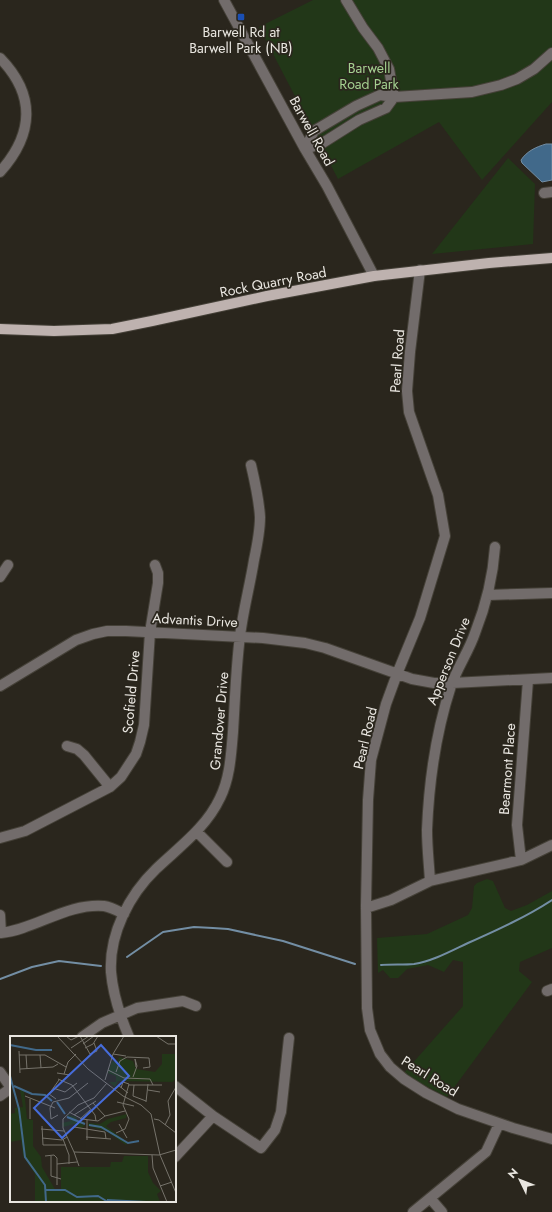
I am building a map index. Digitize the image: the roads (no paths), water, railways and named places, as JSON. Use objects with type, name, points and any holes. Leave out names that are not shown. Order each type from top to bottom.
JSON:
[{"type":"main road","name":"Rock Quarry Road","points":[[0,329],[54,331],[112,328],[159,320],[267,296],[374,276],[489,263],[552,258]]},
{"type":"street","name":"Barwell Road","points":[[224,0],[305,149],[327,186],[374,276]]},
{"type":"street","points":[[305,149],[321,144],[359,120],[386,108],[394,98],[390,69],[346,0]]},
{"type":"street","points":[[305,149],[314,131],[356,106],[380,95],[394,98],[472,92],[501,85],[517,79],[534,69],[552,53]]},
{"type":"street","points":[[0,58],[15,76],[21,87],[27,114],[25,131],[20,142],[11,158],[0,172]]},
{"type":"street","name":"Pearl Road","points":[[420,270],[406,391],[409,412],[438,495],[445,536],[420,618],[386,704],[371,760],[368,800],[366,908],[367,995],[370,1030],[380,1054],[390,1067],[404,1079],[426,1093],[458,1109],[500,1124],[552,1139]]},
{"type":"street","name":"Grandover Drive","points":[[129,1036],[120,1015],[114,994],[111,971],[112,952],[117,930],[124,914],[143,884],[197,832],[210,815],[220,798],[227,780],[231,757],[240,636],[259,535],[260,516],[258,491],[251,465]]},
{"type":"street","name":"Apperson Drive","points":[[430,881],[427,831],[431,773],[441,720],[452,684],[475,633],[488,595],[495,547]]},
{"type":"street","points":[[0,577],[8,565]]},
{"type":"street","name":"Scofield Drive","points":[[0,838],[25,831],[110,787],[121,777],[136,754],[144,725],[150,632],[158,583],[158,573],[155,565]]},
{"type":"street","points":[[488,595],[552,593]]},
{"type":"street","name":"Advantis Drive","points":[[0,686],[76,640],[107,631],[240,636],[289,640],[325,648],[418,681],[434,683],[452,684],[552,678]]},
{"type":"street","name":"Bearmont Place","points":[[521,860],[517,825],[528,680]]},
{"type":"street","points":[[67,746],[77,749],[84,755],[110,787]]},
{"type":"street","points":[[197,832],[227,862]]},
{"type":"street","points":[[366,908],[391,900],[430,881],[521,860],[552,845]]},
{"type":"street","points":[[0,915],[1,933],[12,932],[76,909],[104,906],[124,914]]},
{"type":"street","points":[[83,1036],[102,1023],[137,1008],[184,1001],[196,1006]]},
{"type":"street","points":[[176,1087],[213,1116],[261,1148],[275,1130],[281,1112],[289,1038]]},
{"type":"street","points":[[0,1072],[10,1087]]},
{"type":"street","points":[[0,1096],[10,1089]]},
{"type":"street","points":[[176,1156],[213,1116]]},
{"type":"street","points":[[413,1212],[486,1152],[500,1124]]},
{"type":"street","points":[[430,1198],[442,1212]]},
{"type":"water","points":[[546,144],[552,144],[552,180],[542,182],[522,163],[521,160],[532,150]]},
{"type":"waterway","points":[[381,965],[414,964],[435,958],[511,923],[552,900]]},
{"type":"waterway","points":[[127,957],[163,932],[194,927],[228,929],[283,941],[355,964]]},
{"type":"waterway","points":[[0,979],[32,967],[59,961],[101,966]]},
{"type":"place","name":"Barwell Rd at Barwell Park (NB)","points":[[241,17]]},
{"type":"park label","name":"Barwell Road Park","points":[[369,76]]}]
